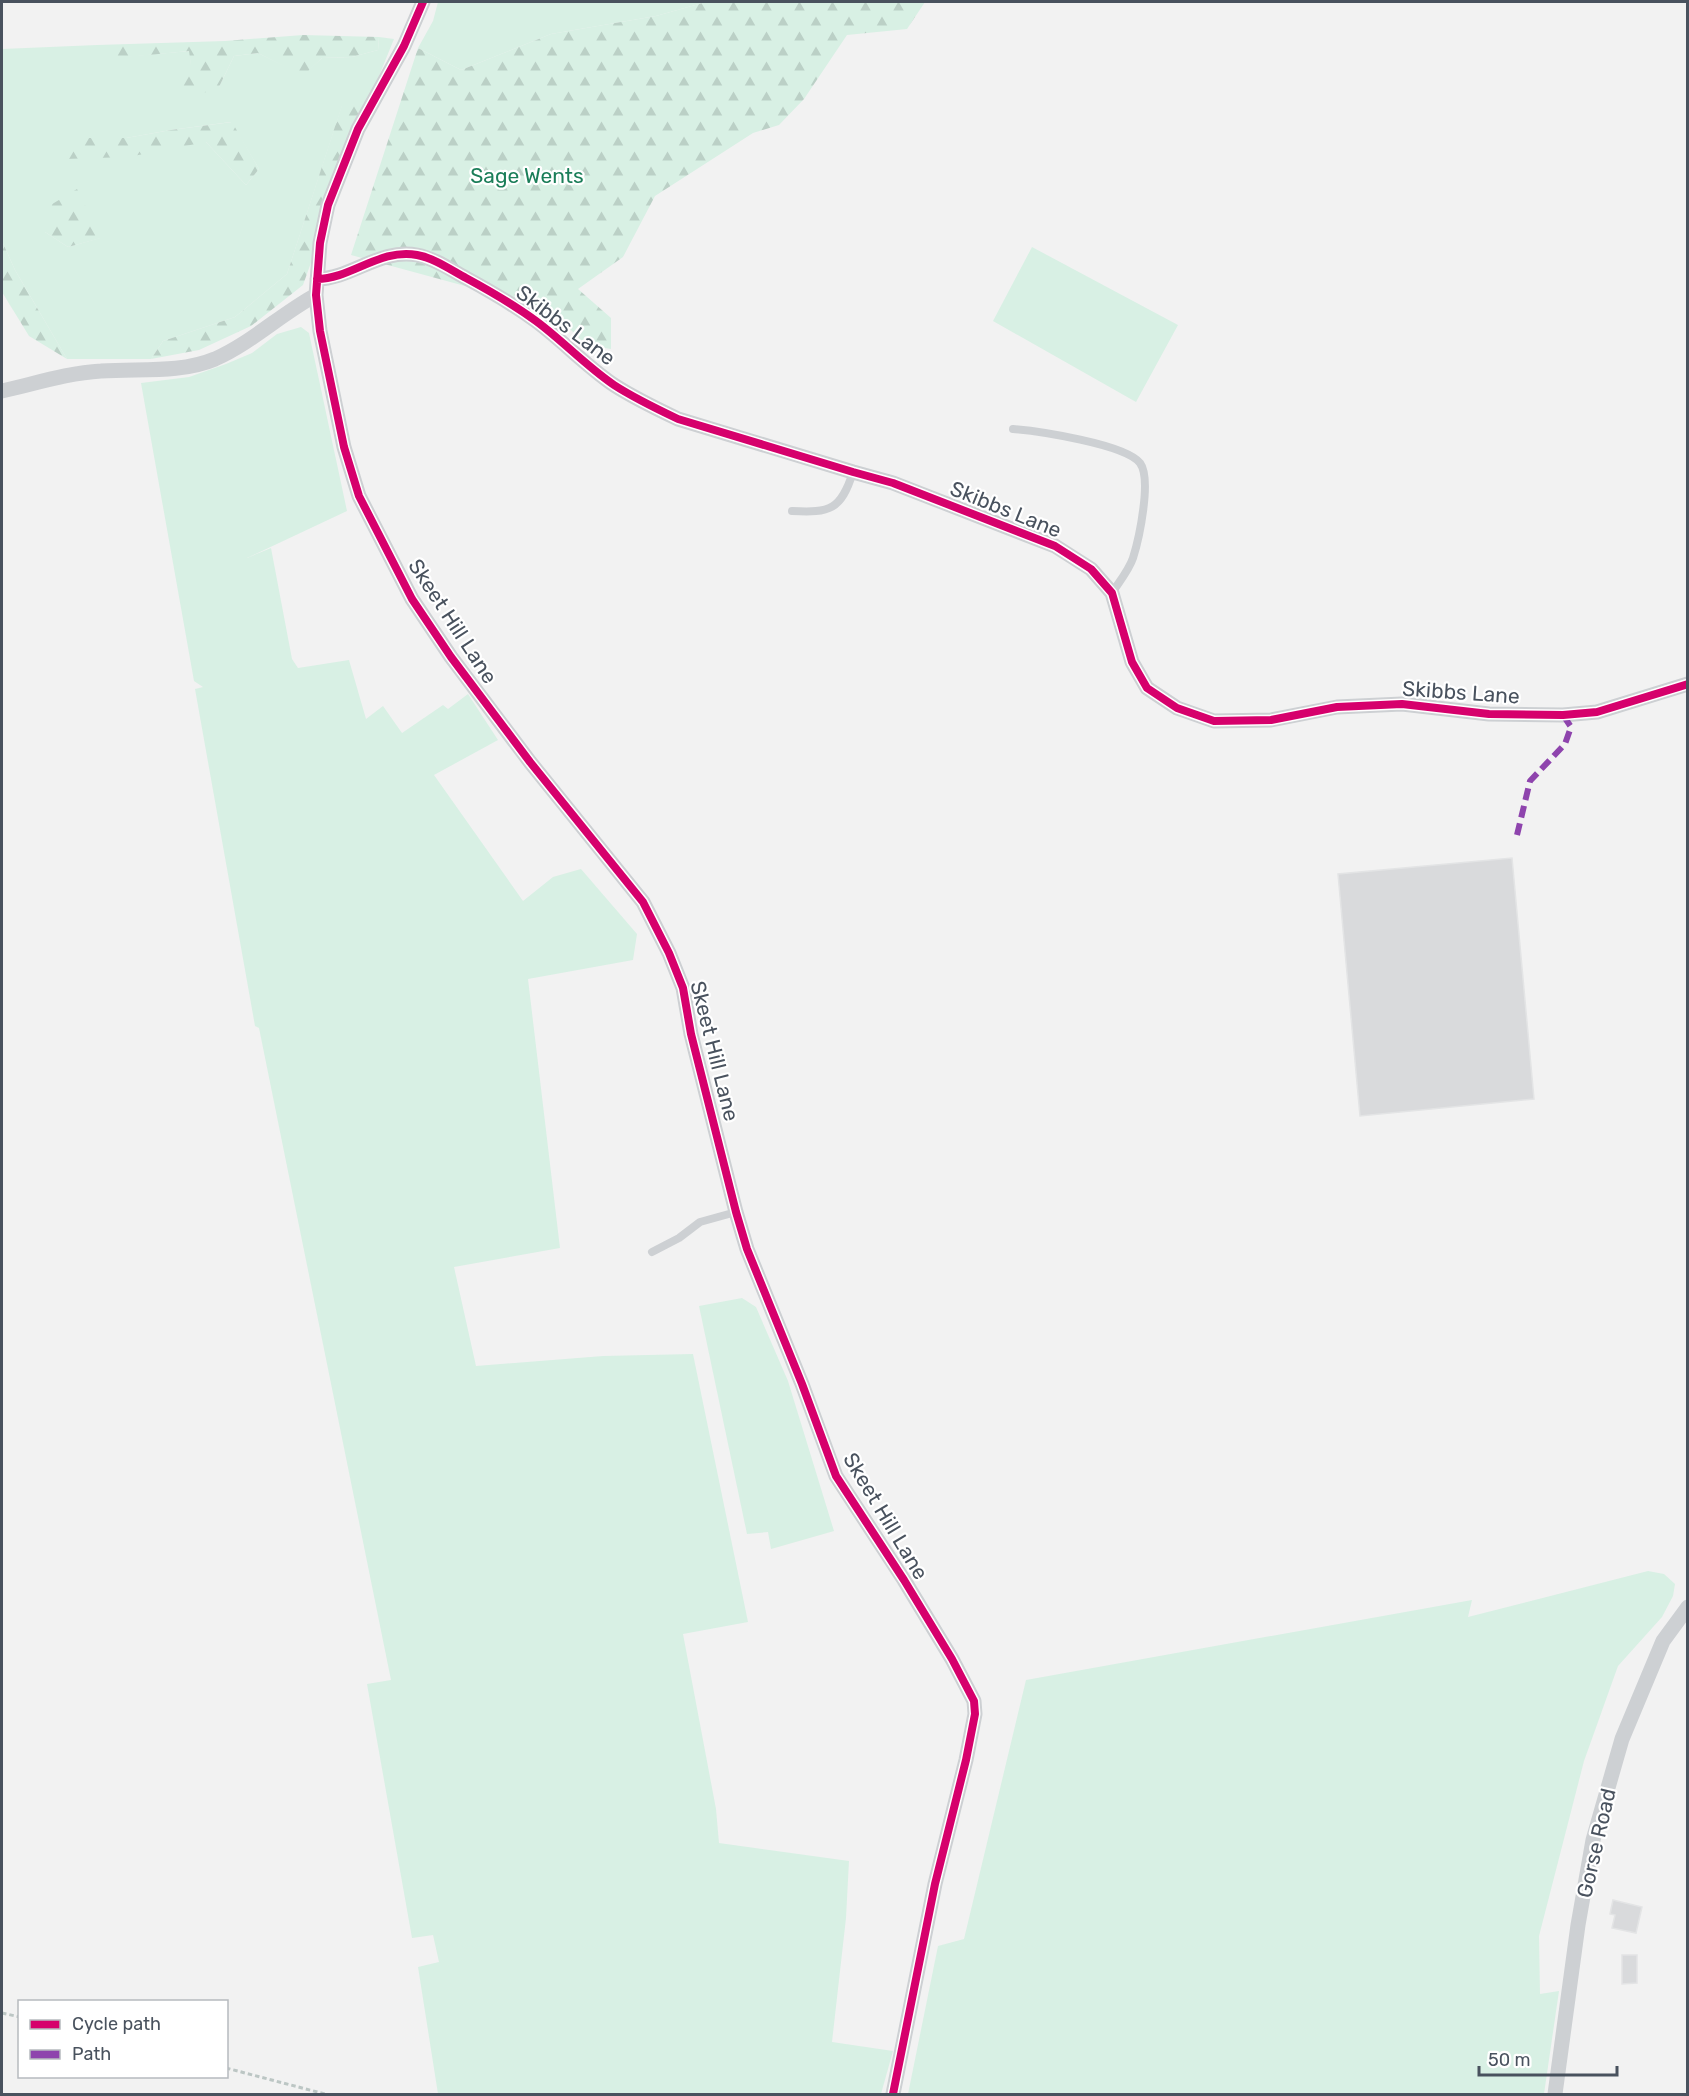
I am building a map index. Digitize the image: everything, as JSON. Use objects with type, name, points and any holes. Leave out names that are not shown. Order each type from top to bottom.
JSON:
[{"type":"street","name":"Skeet Hill Lane","points":[[423,2],[404,46],[358,129],[328,205],[320,243],[316,295],[320,332],[351,473],[359,496],[412,600],[501,724],[642,902],[669,953],[683,988],[691,1034],[747,1249],[802,1384],[836,1476],[904,1580],[952,1659],[974,1701],[975,1714],[966,1760],[935,1884],[893,2094]]},
{"type":"street","name":"Skibbs Lane","points":[[317,279],[329,279],[378,259],[401,254],[418,255],[441,264],[480,285],[536,321],[613,384],[657,409],[678,418],[893,483],[1055,546],[1091,569],[1112,593],[1132,662],[1147,687],[1177,708],[1214,721],[1271,720],[1337,707],[1402,704],[1489,714],[1563,715],[1597,712],[1688,684]]},
{"type":"street","points":[[2,391],[76,374],[172,368],[213,360],[316,295]]},
{"type":"street","name":"Gorse Road","points":[[1555,2094],[1578,1925],[1593,1840],[1622,1739],[1663,1641],[1688,1607]]},
{"type":"lane","points":[[1013,429],[1040,432],[1099,445],[1127,454],[1142,465],[1145,476],[1144,495],[1133,558],[1112,593]]},
{"type":"lane","points":[[792,511],[819,512],[835,505],[847,492],[853,472]]},
{"type":"lane","points":[[652,1252],[679,1238],[700,1222],[736,1212]]},
{"type":"path","points":[[2,2013],[18,2017]]},
{"type":"path","points":[[228,2069],[326,2094]]},
{"type":"green space","points":[[438,2],[706,2],[656,16],[551,34],[461,70],[418,48],[433,21]]},
{"type":"green space","name":"Sage Wents","points":[[706,2],[925,2],[907,29],[847,35],[804,99],[779,125],[753,133],[655,196],[623,257],[578,289],[611,318],[611,349],[586,345],[550,309],[351,255],[418,48],[461,70],[551,34],[656,16]]},
{"type":"green space","points":[[303,35],[379,37],[378,50],[352,57],[322,58],[303,76],[258,53],[234,56],[219,87],[188,99],[172,81],[191,65],[189,51],[97,60],[97,45],[225,41]]},
{"type":"green space","points":[[379,37],[394,39],[368,103],[342,106],[287,274],[235,317],[163,341],[151,359],[67,359],[15,270],[2,241],[2,49],[97,45],[98,59],[190,51],[191,65],[219,87],[234,56],[258,53],[303,75],[322,58],[352,57],[378,50]],"holes":[[[231,122],[259,169],[246,185],[206,142],[80,138],[126,138]],[[45,232],[100,238],[68,247]]]},
{"type":"green space","points":[[368,103],[303,285],[251,326],[199,350],[151,359],[163,341],[235,317],[287,274],[342,105]]},
{"type":"green space","points":[[232,122],[259,169],[246,185],[206,142],[128,157],[64,159],[80,138],[126,138]]},
{"type":"green space","points":[[77,189],[101,238],[68,247],[45,232],[49,206]]},
{"type":"green space","points":[[2,241],[15,270],[67,359],[29,336],[2,292]]},
{"type":"green space","points":[[1032,247],[1178,325],[1136,402],[993,321]]},
{"type":"green space","points":[[301,327],[309,333],[347,511],[247,558],[271,548],[292,659],[298,668],[349,660],[366,719],[383,706],[402,733],[443,705],[448,709],[468,694],[498,740],[434,775],[523,901],[553,877],[581,869],[637,934],[633,960],[528,979],[560,1248],[454,1267],[476,1366],[603,1356],[693,1354],[748,1622],[683,1634],[716,1809],[719,1843],[849,1861],[846,1918],[832,2042],[893,2051],[881,2094],[438,2094],[418,1967],[439,1962],[433,1935],[412,1938],[367,1684],[391,1680],[259,1028],[255,1026],[195,689],[203,687],[194,681],[141,383],[189,377],[252,353],[277,334]]},
{"type":"green space","points":[[742,1298],[756,1307],[788,1381],[834,1531],[771,1549],[768,1532],[747,1534],[699,1306]]},
{"type":"green space","points":[[1648,1571],[1664,1574],[1675,1584],[1673,1596],[1662,1617],[1618,1666],[1584,1761],[1539,1936],[1540,1994],[1559,1991],[1544,2094],[908,2094],[938,1946],[964,1939],[1026,1680],[1472,1600],[1468,1617]]},
{"type":"building","points":[[1512,858],[1534,1099],[1360,1116],[1338,874]]},
{"type":"building","points":[[1613,1900],[1642,1907],[1636,1933],[1612,1928],[1615,1915],[1610,1914]]},
{"type":"building","points":[[1622,1955],[1637,1955],[1637,1983],[1622,1984]]},
{"type":"marked path","points":[[1517,835],[1530,781],[1565,744],[1571,727],[1563,715]]},
{"type":"cycle path","points":[[423,2],[404,46],[358,129],[328,205],[320,243],[316,295],[320,331],[344,447],[359,496],[412,599],[451,657],[530,762],[643,902],[669,953],[683,988],[691,1034],[747,1249],[802,1384],[836,1476],[904,1580],[952,1659],[974,1701],[975,1714],[966,1760],[935,1884],[893,2094]]},
{"type":"cycle path","points":[[317,279],[330,278],[391,256],[417,255],[430,259],[528,315],[614,385],[678,419],[893,483],[1055,546],[1091,569],[1112,593],[1132,662],[1147,688],[1177,708],[1214,721],[1271,720],[1337,707],[1402,704],[1489,714],[1563,715],[1597,712],[1688,684]]}]
